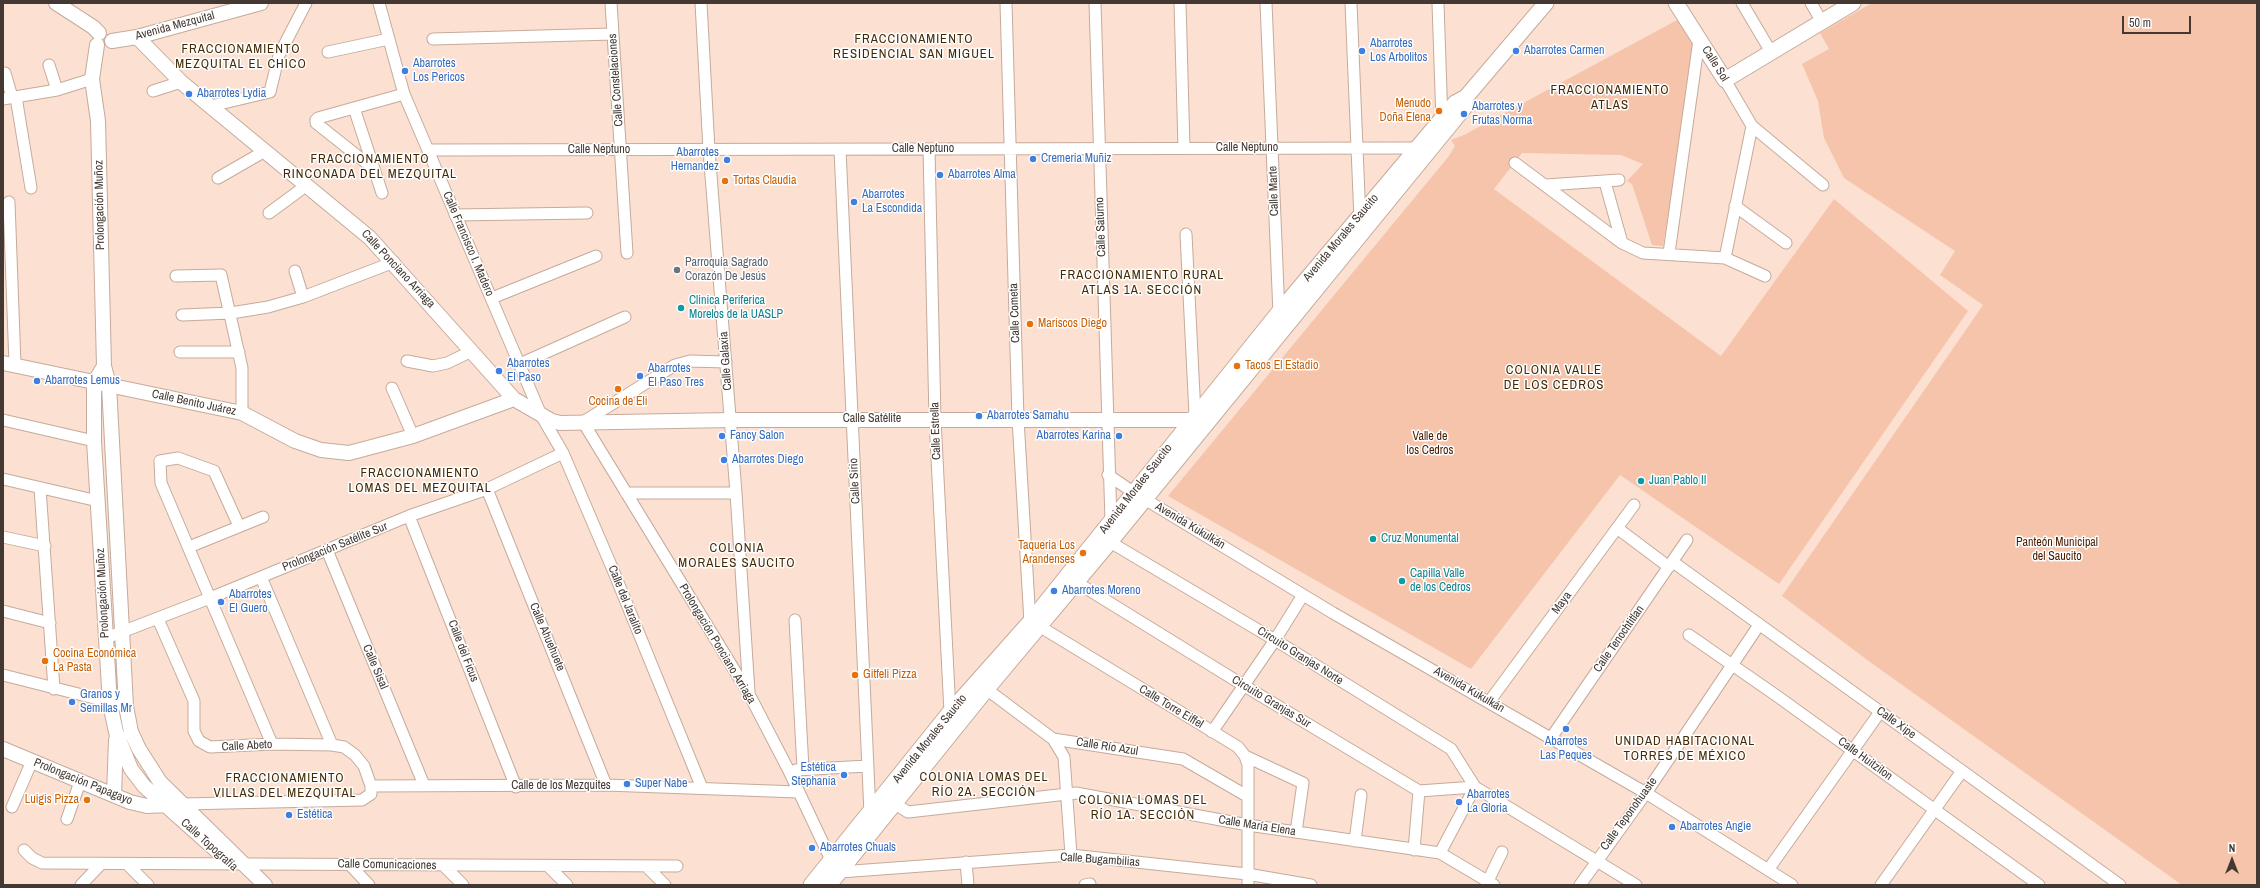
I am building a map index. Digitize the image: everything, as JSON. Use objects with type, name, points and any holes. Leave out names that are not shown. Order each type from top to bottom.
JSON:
[{"type":"main road","name":"Avenida Morales Saucito","points":[[1196,421],[1281,332],[1360,217],[1455,103],[1466,97],[1546,3]]},
{"type":"main road","name":"Calle Sol","points":[[1676,3],[1725,80]]},
{"type":"main road","points":[[1725,80],[1853,3]]},
{"type":"main road","name":"Avenida Morales Saucito","points":[[829,885],[895,804],[982,686],[1035,624],[1076,582],[1110,542],[1139,496],[1279,312],[1360,235],[1464,108],[1466,97]]},
{"type":"main road","name":"Avenida Morales Saucito","points":[[1035,624],[1111,521],[1139,496]]},
{"type":"main road","name":"Avenida Morales Saucito","points":[[810,885],[870,813],[950,712],[982,686]]},
{"type":"street","points":[[56,3],[93,27],[98,39]]},
{"type":"street","name":"Avenida Mezquital","points":[[98,39],[105,48],[112,41],[137,37],[261,3]]},
{"type":"street","points":[[211,106],[270,92],[279,55],[306,3]]},
{"type":"street","name":"Calle Francisco I. Madero","points":[[379,3],[404,94],[541,415]]},
{"type":"street","name":"Calle Constelaciones","points":[[611,3],[627,253]]},
{"type":"street","name":"Calle Galaxia","points":[[701,3],[709,150],[731,420],[749,694]]},
{"type":"street","name":"Calle Cometa","points":[[1006,3],[1018,419],[1035,624]]},
{"type":"street","name":"Calle Saturno","points":[[1095,3],[1098,149],[1108,420],[1108,475],[1111,521]]},
{"type":"street","points":[[1180,3],[1184,148]]},
{"type":"street","name":"Calle Marte","points":[[1266,3],[1281,332]]},
{"type":"street","points":[[1351,3],[1360,235]]},
{"type":"street","points":[[1438,3],[1442,135]]},
{"type":"street","points":[[1742,3],[1771,52]]},
{"type":"street","points":[[1810,3],[1822,22]]},
{"type":"street","points":[[433,39],[613,34]]},
{"type":"street","name":"Calle Ponciano Arriaga","points":[[137,37],[181,82],[370,238],[394,262],[514,399],[541,415]]},
{"type":"street","name":"Prolongación Muñoz","points":[[98,39],[92,79],[98,121],[104,366],[109,386],[126,706],[131,732],[148,766],[160,782],[183,804]]},
{"type":"street","points":[[328,52],[389,39]]},
{"type":"street","points":[[1669,254],[1699,40]]},
{"type":"street","points":[[49,65],[57,90]]},
{"type":"street","points":[[5,73],[31,188]]},
{"type":"street","points":[[10,98],[57,90],[92,79]]},
{"type":"street","name":"Calle Sol","points":[[1725,80],[1752,126],[1823,186]]},
{"type":"street","points":[[153,91],[181,82]]},
{"type":"street","points":[[374,169],[316,123],[316,120],[318,118],[404,94]]},
{"type":"street","points":[[354,108],[382,193]]},
{"type":"street","points":[[1725,258],[1752,126]]},
{"type":"street","name":"Calle Neptuno","points":[[428,150],[1417,148]]},
{"type":"street","name":"Calle Sirio","points":[[840,149],[870,813]]},
{"type":"street","name":"Calle Estrella","points":[[929,149],[935,419],[950,712]]},
{"type":"street","points":[[218,178],[266,151]]},
{"type":"street","points":[[1515,163],[1622,243],[1643,254],[1669,254],[1725,258],[1765,276]]},
{"type":"street","points":[[1546,185],[1619,180]]},
{"type":"street","points":[[1605,182],[1622,243]]},
{"type":"street","points":[[269,213],[307,185]]},
{"type":"street","points":[[9,202],[6,223],[9,364]]},
{"type":"street","points":[[1735,206],[1786,243]]},
{"type":"street","points":[[455,215],[588,213]]},
{"type":"street","points":[[1186,234],[1196,421]]},
{"type":"street","points":[[492,298],[596,256]]},
{"type":"street","points":[[182,316],[231,313],[268,307],[303,297],[394,262]]},
{"type":"street","points":[[295,271],[303,297]]},
{"type":"street","points":[[176,276],[221,275],[231,313],[242,368],[242,413]]},
{"type":"street","points":[[520,364],[625,317]]},
{"type":"street","points":[[407,361],[433,366],[448,363],[472,351]]},
{"type":"street","points":[[180,352],[239,352]]},
{"type":"street","points":[[583,422],[675,364],[690,361],[726,362]]},
{"type":"street","name":"Calle Benito Juárez","points":[[9,364],[242,413],[295,441],[321,450],[349,453],[413,436],[514,399]]},
{"type":"street","points":[[94,383],[104,366]]},
{"type":"street","name":"Prolongación Muñoz","points":[[94,383],[94,441],[110,704],[116,732],[131,769],[144,786],[165,805]]},
{"type":"street","points":[[392,388],[413,436]]},
{"type":"street","name":"Calle Satélite","points":[[541,415],[560,423],[852,419],[1196,421]]},
{"type":"street","name":"Calle del Jaralito","points":[[541,415],[563,453],[702,788]]},
{"type":"street","points":[[3,420],[94,441]]},
{"type":"street","name":"Prolongación Ponciano Arriaga","points":[[583,422],[749,694],[789,771],[831,860],[840,872]]},
{"type":"street","name":"Prolongación Satélite Sur","points":[[106,638],[158,619],[410,516],[487,489],[563,453]]},
{"type":"street","points":[[239,526],[214,471],[178,458],[160,461],[161,483],[272,744]]},
{"type":"street","points":[[1108,475],[1139,496]]},
{"type":"street","points":[[3,479],[98,500]]},
{"type":"street","points":[[40,488],[54,689]]},
{"type":"street","name":"Calle Ahuehuete","points":[[487,489],[606,785]]},
{"type":"street","points":[[626,493],[736,493]]},
{"type":"street","name":"Avenida Kukulkán","points":[[1139,496],[1303,595],[1646,793],[1792,885]]},
{"type":"street","name":"Maya","points":[[1489,702],[1634,505]]},
{"type":"street","name":"Calle del Ficus","points":[[410,516],[516,786]]},
{"type":"street","points":[[189,547],[239,526],[263,518]]},
{"type":"street","name":"Calle Xipe","points":[[1617,528],[1759,625],[2120,885]]},
{"type":"street","points":[[3,537],[45,546]]},
{"type":"street","name":"Calle Tenochtitlan","points":[[1551,738],[1687,540]]},
{"type":"street","name":"Circuito Granjas Norte","points":[[1110,542],[1275,640],[1451,749],[1475,787]]},
{"type":"street","name":"Calle Sisal","points":[[327,550],[424,785]]},
{"type":"street","points":[[183,804],[362,800],[371,794],[371,786],[364,766],[344,747],[332,744],[261,577]]},
{"type":"street","name":"Circuito Granjas Sur","points":[[1076,582],[1419,791]]},
{"type":"street","points":[[1212,732],[1275,640],[1303,595]]},
{"type":"street","points":[[3,611],[50,623]]},
{"type":"street","name":"Calle Abeto","points":[[158,619],[194,701],[194,731],[199,741],[210,747],[272,744],[332,744]]},
{"type":"street","points":[[795,620],[803,769]]},
{"type":"street","name":"Calle Torre Eiffel","points":[[1035,624],[1238,747],[1245,756],[1303,784],[1296,832]]},
{"type":"street","name":"Calle Teponohuaste","points":[[1580,885],[1596,860],[1646,793],[1759,625]]},
{"type":"street","name":"Calle Huitzilon","points":[[1689,635],[1854,751],[2039,885]]},
{"type":"street","points":[[3,675],[110,704],[126,706]]},
{"type":"street","name":"Calle Río Azul","points":[[982,686],[1053,739],[1183,759],[1247,796]]},
{"type":"street","points":[[1768,870],[1854,751],[1880,712]]},
{"type":"street","points":[[114,795],[116,732]]},
{"type":"street","points":[[1053,739],[1064,757],[1068,794],[1071,855]]},
{"type":"street","name":"Prolongación Papagayo","points":[[3,749],[80,782],[147,806],[183,804]]},
{"type":"street","points":[[1245,756],[1248,766],[1248,880]]},
{"type":"street","points":[[12,807],[32,762]]},
{"type":"street","points":[[789,771],[867,766]]},
{"type":"street","points":[[1881,885],[1962,771]]},
{"type":"street","points":[[67,819],[80,782]]},
{"type":"street","name":"Calle de los Mezquites","points":[[371,786],[606,785],[798,792]]},
{"type":"street","points":[[1440,854],[1475,787]]},
{"type":"street","points":[[1414,850],[1419,791],[1475,787],[1636,885]]},
{"type":"street","name":"Calle María Elena","points":[[895,804],[908,812],[1076,793],[1248,825],[1440,854],[1489,884]]},
{"type":"street","points":[[1355,841],[1361,795]]},
{"type":"street","name":"Calle Topografía","points":[[183,804],[238,864],[251,885]]},
{"type":"street","name":"Calle Topografía","points":[[165,805],[265,885]]},
{"type":"street","name":"Calle Comunicaciones","points":[[24,850],[32,858],[42,863],[677,866]]},
{"type":"street","points":[[1489,884],[1502,852]]},
{"type":"street","name":"Calle Bugambilias","points":[[840,872],[1071,855],[1248,880],[1311,885]]},
{"type":"street","points":[[966,862],[968,885]]},
{"type":"street","points":[[81,885],[101,864]]},
{"type":"street","points":[[127,864],[148,885]]},
{"type":"street","points":[[350,865],[369,885]]},
{"type":"street","points":[[444,866],[463,885]]},
{"type":"street","points":[[548,866],[567,885]]},
{"type":"street","points":[[646,866],[665,885]]},
{"type":"street","points":[[1085,885],[1090,884]]},
{"type":"green space","name":"Panteón Municipal del Saucito","points":[[1872,3],[2257,3],[2257,885],[2182,885],[1870,662],[1782,596],[1983,305],[1940,275],[1955,251],[1844,178],[1824,138],[1818,101],[1802,64],[1829,49],[1820,33]]},
{"type":"green space","name":"Valle de los Cedros","points":[[1679,19],[1696,47],[1663,246],[1652,245],[1632,184],[1627,181],[1643,164],[1621,155],[1522,153],[1494,189],[1721,356],[1834,199],[1968,311],[1779,584],[1620,475],[1471,669],[1168,496],[1449,156],[1455,146],[1451,140],[1464,135]]},
{"type":"place","name":"Abarrotes Los Arbolitos","points":[[1362,51]]},
{"type":"place","name":"Abarrotes Carmen","points":[[1516,51]]},
{"type":"place","name":"Abarrotes Los Pericos","points":[[405,71]]},
{"type":"place","name":"Abarrotes Lydia","points":[[189,94]]},
{"type":"place","name":"Menudo Doña Elena","points":[[1439,111]]},
{"type":"place","name":"Abarrotes y Frutas Norma","points":[[1464,114]]},
{"type":"place","name":"Cremeria Muñiz","points":[[1033,159]]},
{"type":"place","name":"Abarrotes Hernandez","points":[[727,160]]},
{"type":"place","name":"Abarrotes Alma","points":[[940,175]]},
{"type":"place","name":"Tortas Claudia","points":[[725,181]]},
{"type":"place","name":"Abarrotes La Escondida","points":[[854,202]]},
{"type":"place","name":"Parroquia Sagrado Corazón De Jesús","points":[[677,270]]},
{"type":"place","name":"Clinica Periferica Morelos de la UASLP","points":[[681,308]]},
{"type":"place","name":"Mariscos Diego","points":[[1030,324]]},
{"type":"place","name":"Tacos El Estadio","points":[[1237,366]]},
{"type":"place","name":"Abarrotes El Paso","points":[[499,371]]},
{"type":"place","name":"Abarrotes El Paso Tres","points":[[640,376]]},
{"type":"place","name":"Abarrotes Lemus","points":[[37,381]]},
{"type":"place","name":"Cocina de Eli","points":[[618,389]]},
{"type":"place","name":"Abarrotes Samahu","points":[[979,416]]},
{"type":"place","name":"Fancy Salon","points":[[722,436]]},
{"type":"place","name":"Abarrotes Karina","points":[[1119,436]]},
{"type":"place","name":"Abarrotes Diego","points":[[724,460]]},
{"type":"place","name":"Juan Pablo II","points":[[1641,481]]},
{"type":"place","name":"Cruz Monumental","points":[[1373,539]]},
{"type":"place","name":"Taqueria Los Arandenses","points":[[1083,553]]},
{"type":"place","name":"Capilla Valle de los Cedros","points":[[1402,581]]},
{"type":"place","name":"Abarrotes Moreno","points":[[1054,591]]},
{"type":"place","name":"Abarrotes El Guero","points":[[221,602]]},
{"type":"place","name":"Cocina Económica La Pasta","points":[[45,661]]},
{"type":"place","name":"Gitfeli Pizza","points":[[855,675]]},
{"type":"place","name":"Granos y Semillas Mr","points":[[72,702]]},
{"type":"place","name":"Abarrotes Las Peques","points":[[1566,729]]},
{"type":"place","name":"Estética Stephania","points":[[844,775]]},
{"type":"place","name":"Super Nabe","points":[[627,784]]},
{"type":"place","name":"Luigis Pizza","points":[[87,800]]},
{"type":"place","name":"Abarrotes La Gloria","points":[[1459,802]]},
{"type":"place","name":"Estética","points":[[289,815]]},
{"type":"place","name":"Abarrotes Angie","points":[[1672,827]]},
{"type":"place","name":"Abarrotes Chuals","points":[[812,848]]},
{"type":"district","name":"FRACCIONAMIENTO RESIDENCIAL SAN MIGUEL","points":[[914,48]]},
{"type":"district","name":"FRACCIONAMIENTO MEZQUITAL EL CHICO","points":[[241,58]]},
{"type":"district","name":"FRACCIONAMIENTO ATLAS","points":[[1610,98]]},
{"type":"district","name":"FRACCIONAMIENTO RINCONADA DEL MEZQUITAL","points":[[370,168]]},
{"type":"district","name":"FRACCIONAMIENTO RURAL ATLAS 1A. SECCIÓN","points":[[1142,284]]},
{"type":"district","name":"COLONIA VALLE DE LOS CEDROS","points":[[1554,378]]},
{"type":"district","name":"FRACCIONAMIENTO LOMAS DEL MEZQUITAL","points":[[420,482]]},
{"type":"district","name":"COLONIA MORALES SAUCITO","points":[[737,556]]},
{"type":"district","name":"UNIDAD HABITACIONAL TORRES DE MÉXICO","points":[[1685,750]]},
{"type":"district","name":"FRACCIONAMIENTO VILLAS DEL MEZQUITAL","points":[[285,786]]},
{"type":"district","name":"COLONIA LOMAS DEL RÍO 2A. SECCIÓN","points":[[984,786]]},
{"type":"district","name":"COLONIA LOMAS DEL RÍO 1A. SECCIÓN","points":[[1143,808]]}]
